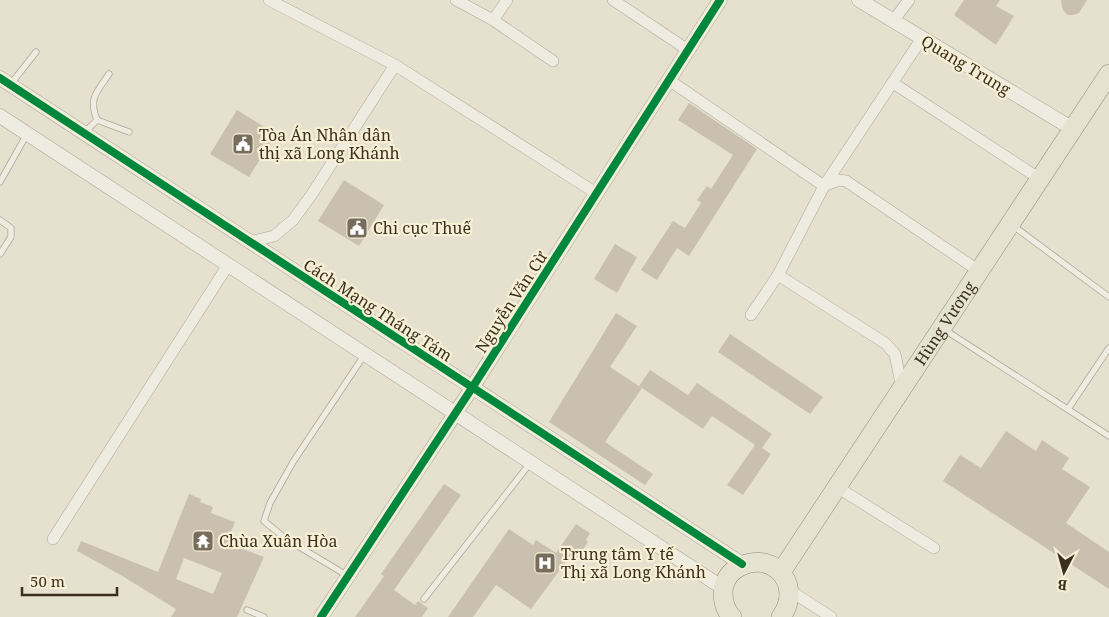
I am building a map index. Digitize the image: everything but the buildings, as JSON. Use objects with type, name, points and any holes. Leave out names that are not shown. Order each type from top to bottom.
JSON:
[{"type":"main road","name":"Hùng Vương","points":[[781,572],[1109,74]]},
{"type":"main road","points":[[732,617],[723,602],[723,588],[730,574],[742,564],[756,561],[769,564],[781,572],[789,590],[788,603],[782,617]]},
{"type":"street","points":[[269,0],[395,65],[596,194]]},
{"type":"street","points":[[456,0],[493,20],[553,61]]},
{"type":"street","points":[[493,20],[507,0]]},
{"type":"street","points":[[613,0],[688,50]]},
{"type":"street","name":"Nguyễn Văn Cừ","points":[[321,617],[472,388],[720,0]]},
{"type":"street","name":"Quang Trung","points":[[859,0],[1073,129]]},
{"type":"street","points":[[893,21],[908,0]]},
{"type":"street","points":[[751,315],[778,275],[824,186],[922,38]]},
{"type":"street","points":[[249,242],[274,236],[292,220],[312,194],[395,65]]},
{"type":"street","points":[[669,80],[824,186]]},
{"type":"street","name":"Cách Mạng Tháng Tám","points":[[5,82],[742,564]]},
{"type":"street","points":[[893,83],[1040,179]]},
{"type":"street","points":[[0,116],[723,588]]},
{"type":"street","points":[[824,186],[839,180],[846,181],[979,271]]},
{"type":"street","points":[[53,538],[228,265]]},
{"type":"street","points":[[778,275],[885,343],[895,354],[902,389]]},
{"type":"street","points":[[837,487],[934,548]]},
{"type":"street","points":[[789,590],[831,617]]},
{"type":"lane","points":[[5,82],[36,52]]},
{"type":"lane","points":[[109,74],[94,97],[92,108],[97,120],[129,132]]},
{"type":"lane","points":[[84,133],[97,120]]},
{"type":"lane","points":[[0,182],[27,134]]},
{"type":"lane","points":[[0,220],[11,228],[11,232],[0,254]]},
{"type":"lane","points":[[1010,224],[1109,297]]},
{"type":"lane","points":[[942,328],[1109,436]]},
{"type":"lane","points":[[1068,408],[1109,348]]},
{"type":"lane","points":[[348,576],[286,539],[264,521],[270,503],[293,462],[364,354]]},
{"type":"lane","points":[[424,599],[530,462]]},
{"type":"lane","points":[[246,610],[264,617]]},
{"type":"cycle path","points":[[321,617],[472,388],[720,0]]},
{"type":"cycle path","points":[[0,78],[742,564]]},
{"type":"place","name":"Tòa Án Nhân dân thị xã Long Khánh","points":[[243,144]]},
{"type":"place","name":"Chi cục Thuế","points":[[357,228]]},
{"type":"place","name":"Chùa Xuân Hòa","points":[[203,541]]},
{"type":"place","name":"Trung tâm Y tế Thị xã Long Khánh","points":[[545,563]]}]
